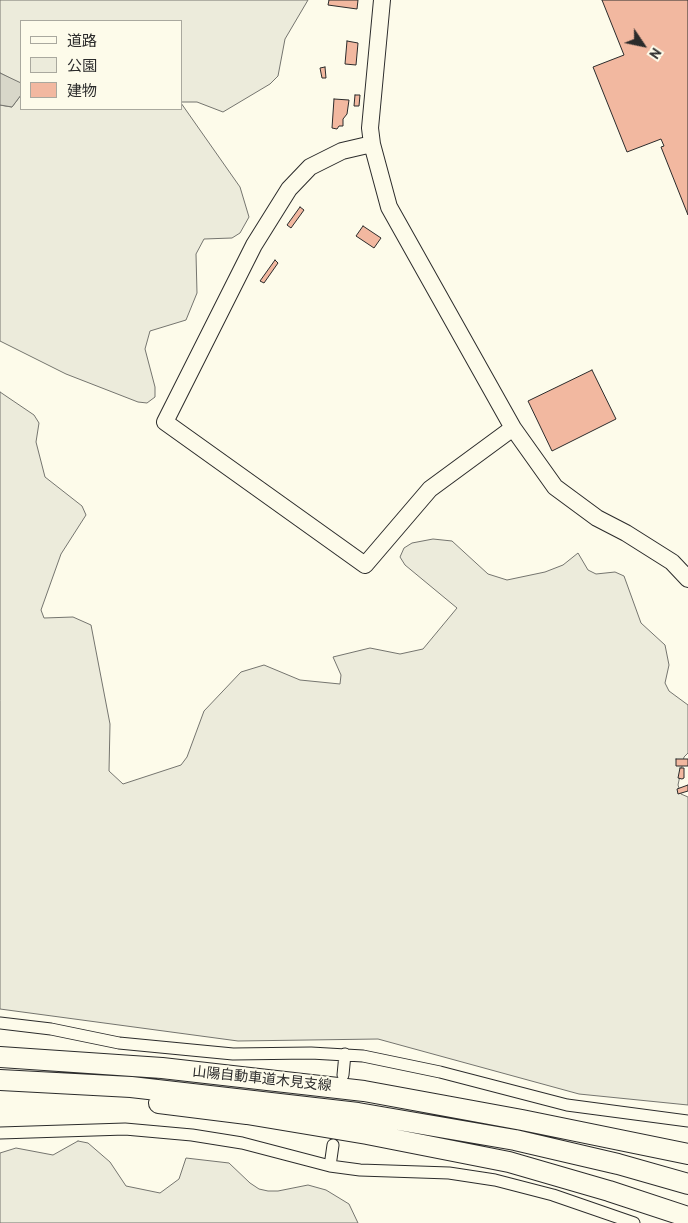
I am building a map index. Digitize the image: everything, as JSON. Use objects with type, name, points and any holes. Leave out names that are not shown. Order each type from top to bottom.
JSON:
[{"type":"highway","name":"山陽自動車道木見支線","points":[[0,1057],[162,1068],[355,1090],[522,1120]]},
{"type":"highway","points":[[0,1080],[130,1087],[358,1113],[515,1140],[618,1164],[688,1184]]},
{"type":"highway","points":[[42,1082],[128,1100],[247,1114],[367,1134],[509,1162],[610,1191],[688,1217]]},
{"type":"highway","points":[[522,1120],[688,1154]]},
{"type":"highway","points":[[522,1120],[688,1163]]},
{"type":"street","points":[[382,0],[370,128],[372,144],[389,207],[513,428],[555,487],[597,518],[626,533],[672,562],[688,580]]},
{"type":"street","points":[[372,144],[342,151],[310,166],[289,189],[254,245],[165,422],[365,565],[430,489],[513,428]]},
{"type":"street","points":[[0,1023],[51,1029],[119,1043],[233,1054],[346,1054],[440,1072],[567,1105],[688,1121]]},
{"type":"street","points":[[343,1075],[346,1054]]},
{"type":"street","points":[[0,1133],[125,1129],[192,1134],[242,1143],[330,1166],[360,1170],[449,1173],[495,1180],[553,1195],[634,1223]]},
{"type":"street","points":[[330,1166],[333,1145]]},
{"type":"green space","points":[[0,0],[308,0],[285,39],[278,76],[270,84],[223,112],[197,102],[182,102],[182,20],[20,20],[20,83],[0,73]]},
{"type":"green space","points":[[20,96],[20,110],[182,110],[182,104],[240,187],[249,217],[240,233],[232,238],[204,239],[196,254],[197,293],[186,320],[150,331],[145,349],[155,387],[155,397],[147,403],[138,402],[66,374],[0,341],[0,105],[12,107]]},
{"type":"green space","points":[[0,392],[34,415],[39,423],[36,442],[45,477],[82,506],[86,515],[61,554],[41,610],[44,618],[73,617],[91,625],[110,724],[109,771],[123,784],[181,765],[187,757],[204,711],[241,672],[264,665],[300,680],[340,684],[341,675],[333,657],[370,648],[400,654],[423,649],[457,608],[405,565],[400,557],[404,548],[412,543],[433,539],[452,541],[488,574],[507,580],[545,572],[563,565],[578,553],[588,570],[596,574],[615,572],[624,576],[641,623],[665,645],[669,665],[665,683],[669,691],[688,705],[688,753],[684,757],[678,785],[681,794],[688,797],[688,1105],[579,1094],[378,1039],[238,1041],[0,1009]]},
{"type":"green space","points":[[78,1141],[88,1143],[110,1162],[126,1186],[160,1193],[179,1179],[186,1158],[229,1163],[259,1189],[278,1191],[308,1185],[326,1190],[349,1204],[358,1223],[0,1223],[0,1153],[16,1148],[53,1155]]},
{"type":"shaded area","points":[[0,73],[20,83],[20,96],[12,107],[0,105]]},
{"type":"building","points":[[329,0],[358,0],[357,9],[328,5]]},
{"type":"building","points":[[602,0],[688,0],[688,215],[661,147],[664,146],[661,139],[627,152],[593,67],[624,55]]},
{"type":"building","points":[[347,41],[358,43],[356,65],[345,64]]},
{"type":"building","points":[[325,67],[326,78],[322,78],[320,68]]},
{"type":"building","points":[[355,95],[360,95],[359,106],[354,106]]},
{"type":"building","points":[[334,99],[349,100],[347,114],[343,119],[343,126],[339,126],[337,129],[332,128]]},
{"type":"building","points":[[300,207],[304,210],[291,228],[287,225]]},
{"type":"building","points":[[363,226],[381,238],[374,248],[356,236]]},
{"type":"building","points":[[275,260],[278,263],[264,283],[260,281]]},
{"type":"building","points":[[592,370],[616,419],[552,451],[528,401]]},
{"type":"building","points":[[676,759],[688,759],[688,766],[676,766]]},
{"type":"building","points":[[680,768],[684,768],[684,778],[682,779],[678,778]]},
{"type":"building","points":[[688,785],[688,791],[678,794],[677,789]]}]
